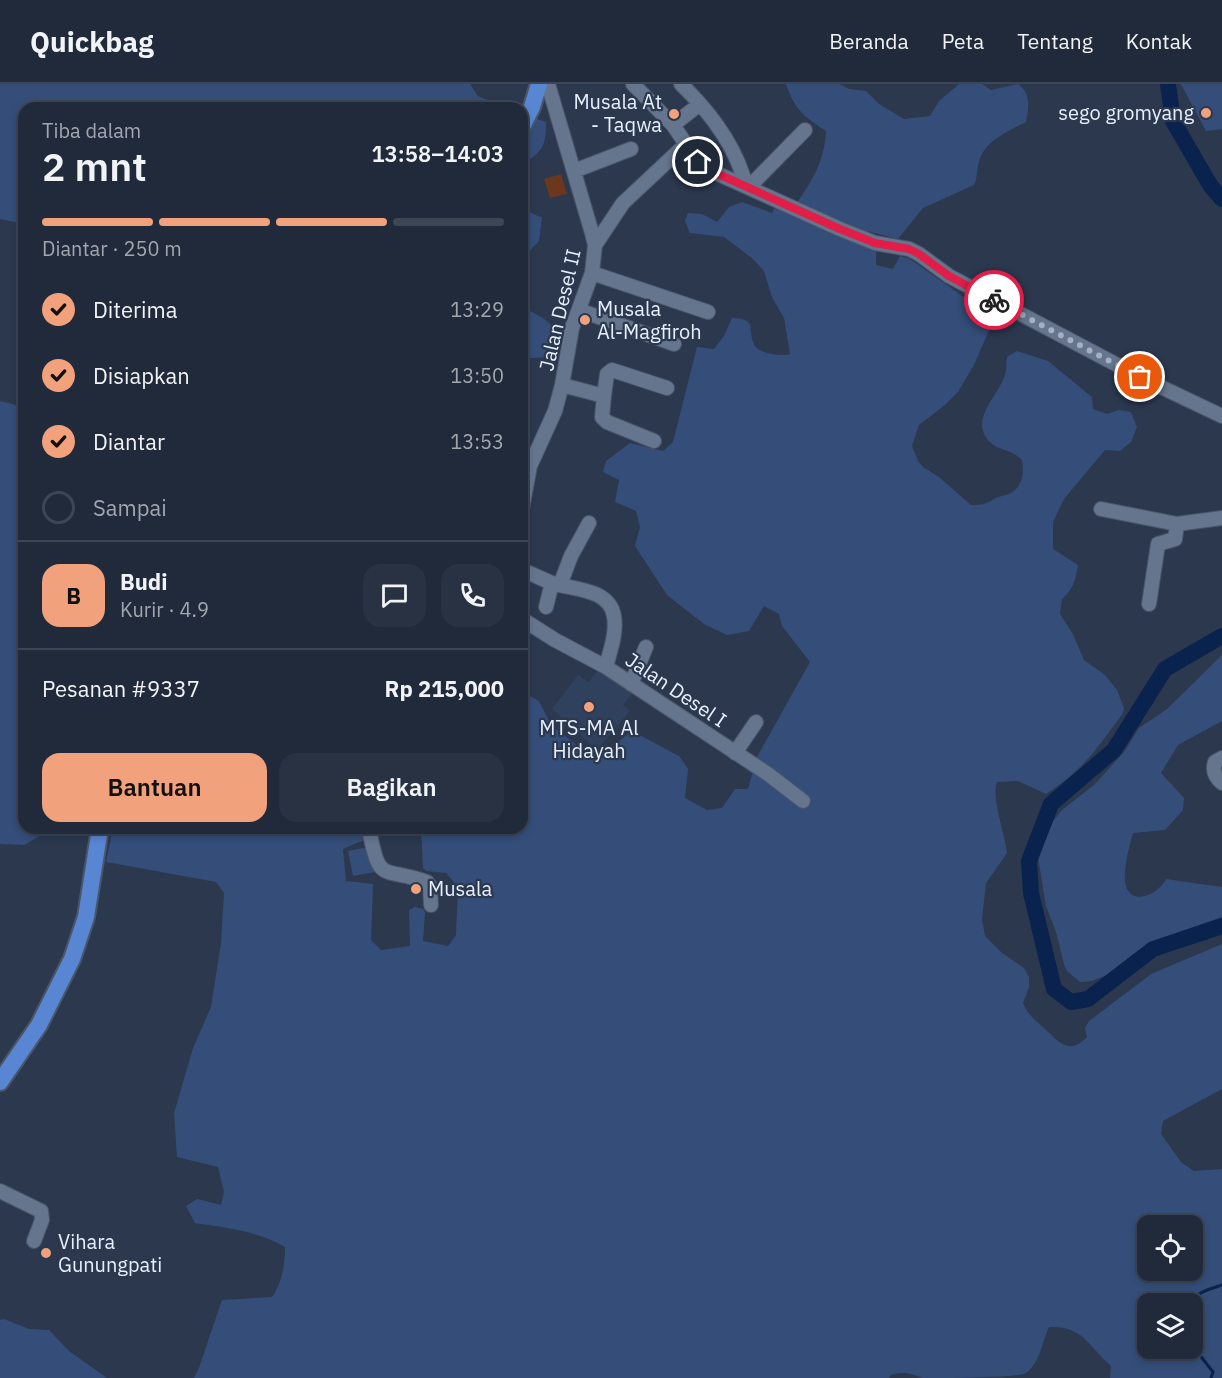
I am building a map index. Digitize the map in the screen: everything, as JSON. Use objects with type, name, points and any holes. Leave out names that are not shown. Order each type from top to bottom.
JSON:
[{"type":"main road","points":[[528,115],[539,84]]},
{"type":"main road","points":[[0,1082],[39,1025],[72,959],[83,929],[99,834]]},
{"type":"street","name":"Jalan Desel II","points":[[528,474],[555,411],[562,385],[566,355],[592,273],[595,245],[548,84]]},
{"type":"street","points":[[633,84],[648,89],[698,162],[716,173],[875,243],[909,249],[949,276],[1140,377],[1222,416]]},
{"type":"street","points":[[681,84],[700,104],[728,143],[748,187]]},
{"type":"street","points":[[673,125],[700,104]]},
{"type":"street","points":[[748,187],[805,130]]},
{"type":"street","points":[[595,245],[623,203],[685,145]]},
{"type":"street","points":[[574,171],[631,149]]},
{"type":"street","points":[[592,273],[708,312]]},
{"type":"street","points":[[579,310],[674,344]]},
{"type":"street","points":[[654,441],[607,422],[602,417],[607,374],[612,370],[667,388]]},
{"type":"street","points":[[562,385],[604,396]]},
{"type":"street","points":[[1101,510],[1177,524],[1222,518]]},
{"type":"street","points":[[546,607],[589,523]]},
{"type":"street","points":[[1149,604],[1158,544],[1175,539],[1177,524]]},
{"type":"street","points":[[528,572],[556,584],[594,593],[612,608],[615,632],[606,667]]},
{"type":"street","name":"Jalan Desel I","points":[[528,623],[606,667],[803,801]]},
{"type":"street","points":[[631,684],[646,647]]},
{"type":"street","points":[[735,753],[756,723]]},
{"type":"street","points":[[1222,758],[1215,762],[1214,766],[1216,777],[1222,783]]},
{"type":"street","points":[[370,834],[377,862],[382,869],[390,874],[427,882],[430,886],[431,904]]},
{"type":"street","points":[[0,1191],[41,1211],[42,1220],[34,1241]]},
{"type":"shaded area","points":[[0,84],[470,84],[478,96],[492,102],[18,102],[18,223],[0,219]]},
{"type":"shaded area","points":[[786,84],[840,84],[849,89],[866,91],[879,104],[904,119],[930,116],[939,101],[959,84],[982,84],[991,90],[1018,84],[1027,96],[1028,111],[1026,122],[1005,133],[986,148],[979,162],[974,185],[923,208],[898,239],[863,230],[797,203],[817,169],[823,152],[826,131],[801,112]]},
{"type":"shaded area","points":[[1181,84],[1222,84],[1222,129],[1206,131]]},
{"type":"shaded area","points":[[528,116],[546,122],[544,143],[535,156],[528,160]]},
{"type":"shaded area","points":[[742,202],[772,213],[776,205],[868,246],[876,252],[876,265],[893,269],[900,256],[910,259],[975,305],[990,328],[974,365],[958,392],[919,425],[912,446],[923,467],[939,477],[971,505],[984,504],[1009,494],[1020,484],[1023,470],[1022,460],[990,442],[982,425],[988,407],[1003,380],[1007,357],[1017,351],[1048,361],[1092,397],[1093,409],[1107,414],[1119,410],[1131,412],[1137,427],[1131,442],[1120,451],[1105,450],[1064,499],[1053,522],[1053,549],[1078,565],[1073,584],[1062,599],[1060,614],[1073,634],[1084,660],[1105,675],[1117,690],[1124,708],[1123,713],[1080,767],[1046,794],[1018,781],[997,782],[997,806],[1007,853],[986,883],[982,919],[985,936],[1002,953],[1024,968],[1029,977],[1029,987],[1023,1003],[1027,1010],[1059,1042],[1069,1046],[1081,1043],[1087,1037],[1085,1028],[1089,1021],[1151,974],[1222,944],[1222,1089],[1163,1121],[1161,1134],[1181,1162],[1194,1171],[1222,1169],[1222,1378],[1110,1378],[1111,1366],[1084,1338],[1070,1330],[1049,1327],[1038,1358],[1031,1369],[1020,1375],[1008,1376],[923,1378],[904,1373],[891,1375],[889,1378],[194,1378],[222,1300],[272,1297],[282,1273],[285,1247],[253,1234],[195,1223],[186,1206],[197,1199],[221,1205],[224,1192],[218,1167],[177,1157],[174,1113],[193,1048],[211,1007],[221,943],[224,893],[216,882],[106,862],[112,834],[364,834],[364,840],[343,849],[346,881],[373,884],[371,940],[381,950],[410,946],[409,910],[415,907],[425,912],[423,941],[448,946],[456,935],[458,887],[446,873],[426,871],[423,868],[421,834],[528,834],[528,695],[539,701],[551,725],[596,760],[632,731],[679,756],[688,769],[685,798],[707,810],[722,808],[735,789],[748,789],[757,757],[810,662],[782,626],[779,614],[764,606],[749,631],[727,635],[704,624],[667,595],[635,546],[640,527],[636,511],[615,502],[619,480],[603,472],[606,461],[630,443],[663,451],[673,442],[697,347],[714,349],[724,336],[732,318],[749,322],[754,344],[760,350],[775,355],[790,354],[784,318],[772,297],[764,271],[753,259],[724,237],[690,233],[685,221],[688,213],[702,214],[717,222],[729,207]]},
{"type":"shaded area","points":[[528,211],[542,217],[539,241],[528,253]]},
{"type":"shaded area","points":[[528,310],[546,320],[555,331],[557,338],[556,357],[530,358],[528,396]]},
{"type":"shaded area","points":[[0,401],[18,406],[18,834],[41,834],[24,845],[0,844]]},
{"type":"shaded area","points":[[1222,655],[1222,721],[1178,745],[1161,773],[1184,798],[1183,810],[1165,830],[1133,833],[1127,856],[1125,880],[1127,889],[1131,894],[1137,896],[1150,894],[1166,879],[1222,887],[1222,917],[1161,939],[1113,972],[1092,981],[1080,982],[1067,971],[1046,906],[1038,857],[1047,829],[1062,810],[1095,784],[1124,752],[1139,728],[1167,709]]},
{"type":"shaded area","name":"MTS-MA Al Hidayah","points":[[601,666],[634,691],[623,705],[630,711],[597,750],[552,709],[578,675],[589,682]]},
{"type":"shaded area","points":[[369,847],[374,872],[353,876],[348,851]]},
{"type":"shaded area","points":[[4,1319],[29,1329],[49,1330],[69,1351],[107,1378],[0,1378],[0,1320]]},
{"type":"building","points":[[561,174],[567,194],[550,198],[544,179]]},
{"type":"waterway","points":[[1168,84],[1173,121],[1210,185],[1222,199]]},
{"type":"waterway","points":[[1222,636],[1165,669],[1114,750],[1051,804],[1029,861],[1031,893],[1054,989],[1071,1002],[1088,999],[1153,949],[1222,926]]},
{"type":"waterway","points":[[1201,1293],[1222,1285]]},
{"type":"waterway","points":[[1203,1359],[1213,1372],[1211,1378]]},
{"type":"way so far","points":[[994,300],[1140,377]]},
{"type":"place","name":"sego gromyang","points":[[1206,113]]},
{"type":"place","name":"Musala At - Taqwa","points":[[674,114]]},
{"type":"place","name":"Musala Al-Magfiroh","points":[[585,320]]},
{"type":"place","name":"MTS-MA Al Hidayah","points":[[589,707]]},
{"type":"place","name":"Musala","points":[[416,889]]},
{"type":"place","name":"Vihara Gunungpati","points":[[46,1253]]},
{"type":"route","points":[[698,162],[732,181],[840,229],[885,246],[909,249],[929,260],[949,276],[994,300]]}]
